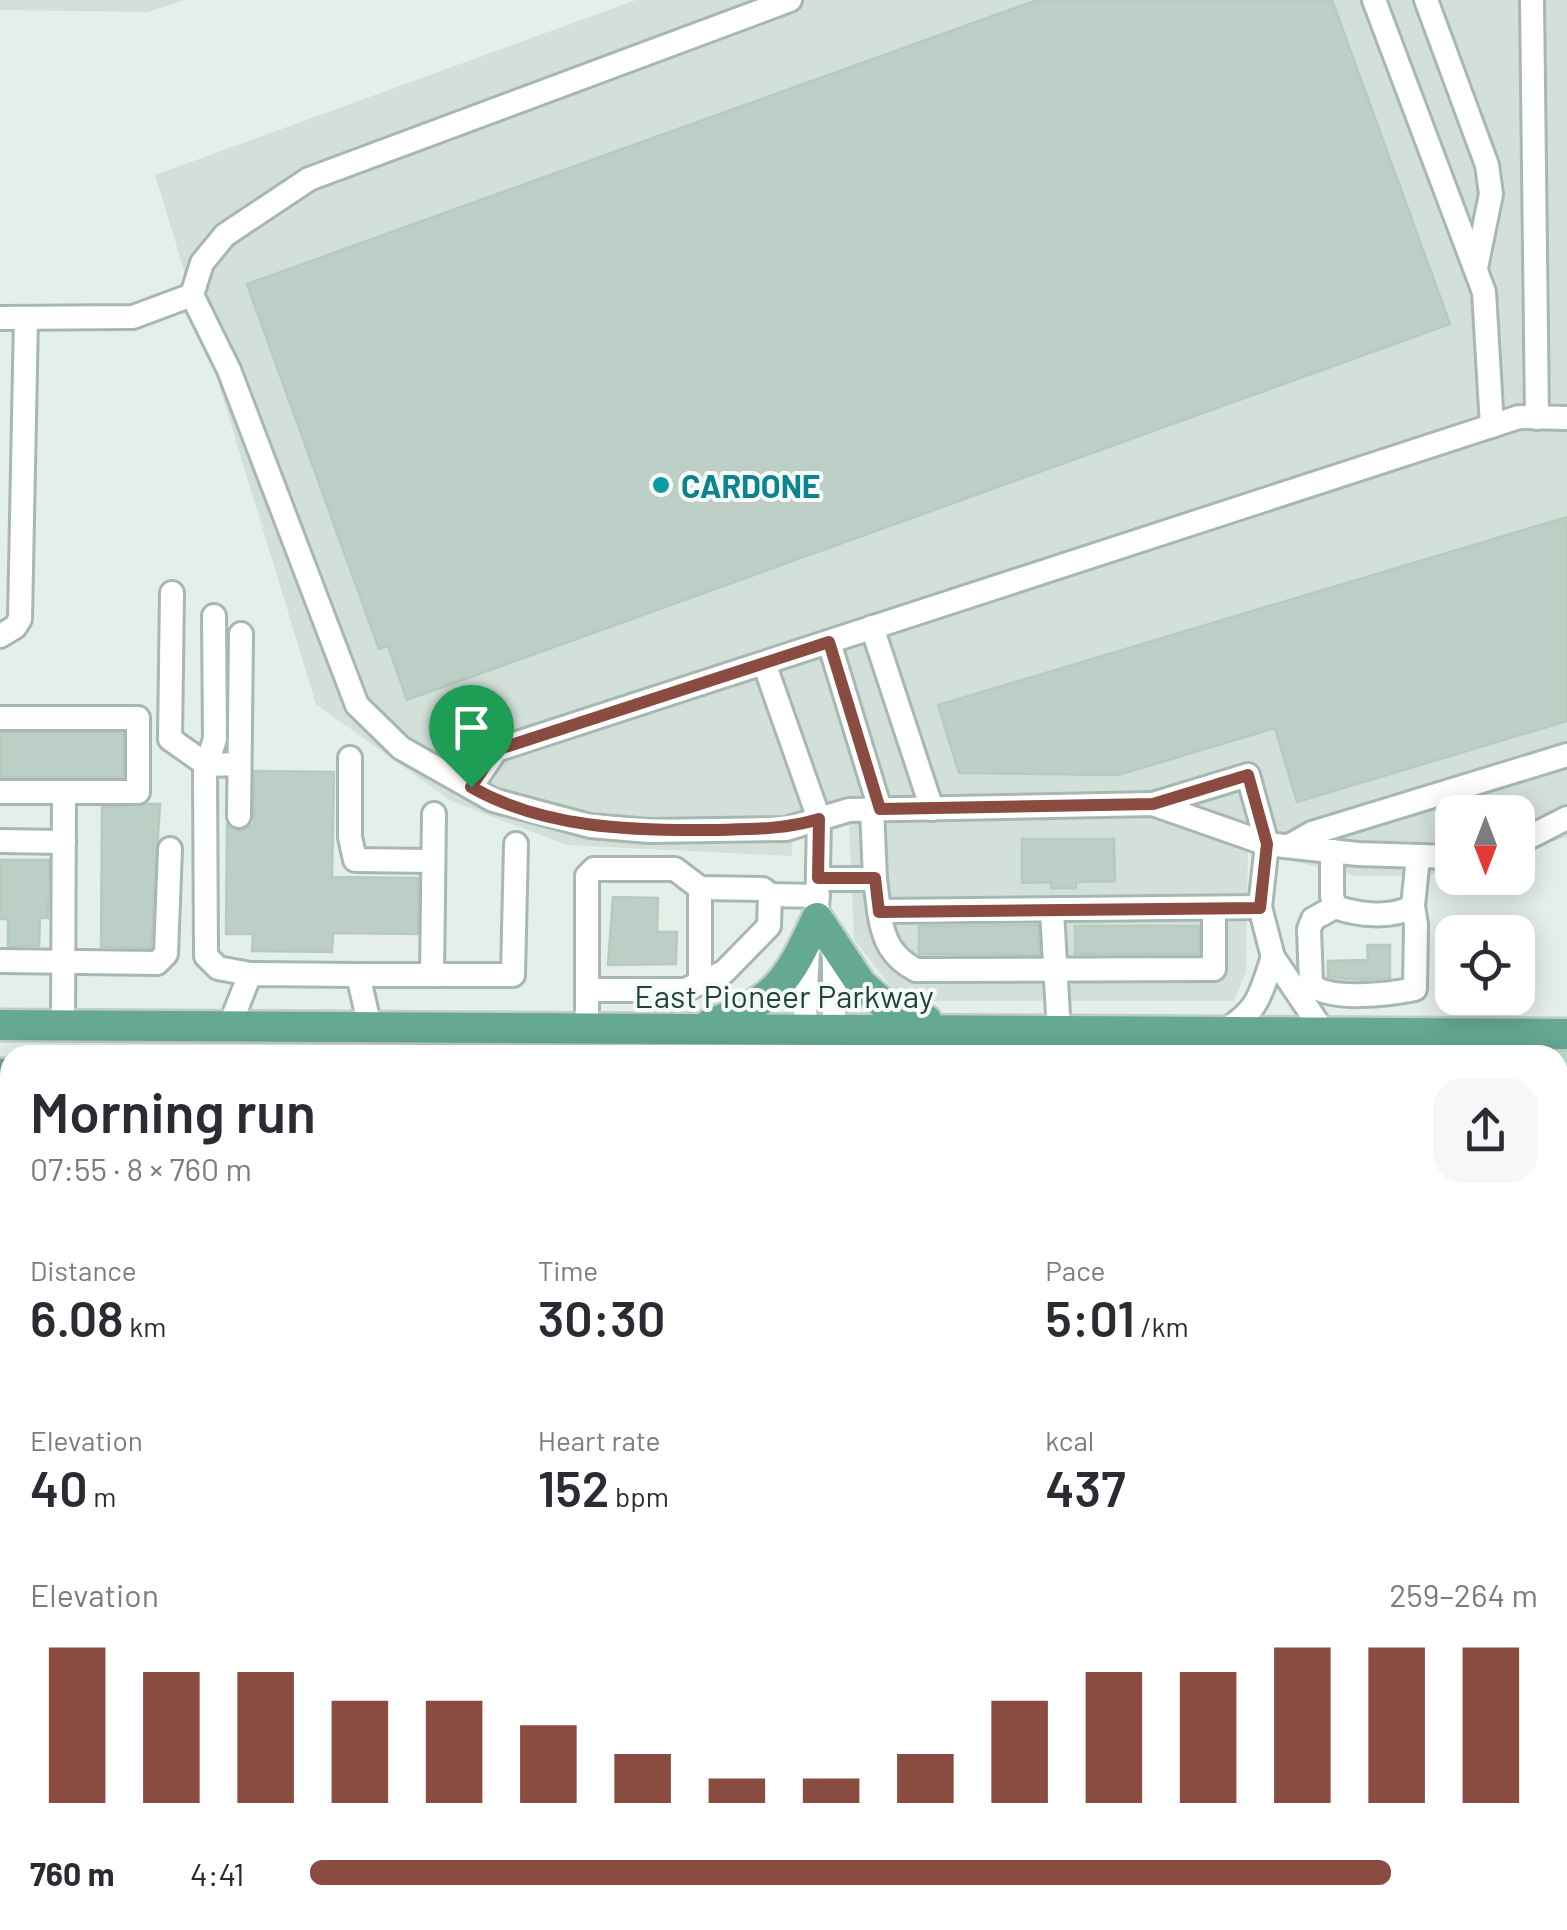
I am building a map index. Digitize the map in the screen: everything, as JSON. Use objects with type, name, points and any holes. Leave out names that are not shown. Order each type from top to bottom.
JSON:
[{"type":"main road","points":[[695,1030],[739,1014],[773,993],[798,959],[818,898]]},
{"type":"main road","points":[[818,898],[861,984],[896,1014],[988,1032]]},
{"type":"main road","name":"East Pioneer Parkway","points":[[0,1025],[695,1030],[818,1042],[988,1032],[1566,1034]]},
{"type":"street","points":[[790,0],[309,179],[225,235],[202,263],[192,295],[230,370],[358,705],[401,748],[493,800],[590,826],[649,831],[786,829],[849,810],[1153,804],[1248,775],[1278,845],[1260,908],[1272,957],[1323,1031]]},
{"type":"street","points":[[1374,0],[1484,292],[1492,426]]},
{"type":"street","points":[[1426,0],[1487,165],[1491,194],[1476,268]]},
{"type":"street","points":[[1532,0],[1537,418]]},
{"type":"street","points":[[0,318],[133,317],[192,295]]},
{"type":"street","points":[[0,636],[20,619],[26,318]]},
{"type":"street","points":[[471,787],[496,750],[1519,417],[1567,418]]},
{"type":"street","points":[[172,593],[170,738],[207,765],[239,764]]},
{"type":"street","points":[[214,616],[215,738],[207,765],[206,956],[218,968],[250,974],[514,975],[516,844]]},
{"type":"street","points":[[872,627],[932,809]]},
{"type":"street","points":[[239,816],[241,634]]},
{"type":"street","points":[[829,642],[876,809],[875,878],[879,912],[888,946],[899,961],[916,970],[1214,969],[1214,908]]},
{"type":"street","points":[[764,663],[819,819],[818,898],[834,951],[834,1021],[818,1042]]},
{"type":"street","points":[[0,718],[138,718],[138,792],[0,792]]},
{"type":"street","points":[[1278,845],[1567,755]]},
{"type":"street","points":[[350,758],[350,837],[355,860],[433,861]]},
{"type":"street","points":[[64,792],[64,1025]]},
{"type":"street","points":[[1153,804],[1278,845],[1435,857]]},
{"type":"street","points":[[432,975],[434,814]]},
{"type":"street","points":[[1535,834],[1567,818]]},
{"type":"street","points":[[0,841],[64,842]]},
{"type":"street","points":[[0,961],[157,963],[166,954],[170,849]]},
{"type":"street","points":[[1332,851],[1335,908]]},
{"type":"street","points":[[1413,906],[1400,914],[1335,908],[1313,919],[1309,929],[1311,984],[1318,992],[1332,995],[1414,989],[1413,906],[1418,857]]},
{"type":"street","points":[[586,1030],[587,876],[594,870],[675,870],[700,888],[763,888],[770,895],[818,898],[875,878]]},
{"type":"street","points":[[700,888],[700,983]]},
{"type":"street","points":[[587,990],[685,990],[724,972],[769,926],[770,895]]},
{"type":"street","points":[[879,912],[1260,908]]},
{"type":"street","points":[[1052,911],[1059,1032]]},
{"type":"street","points":[[1224,1031],[1245,1018],[1258,1000],[1272,957]]},
{"type":"street","points":[[230,1025],[250,974]]},
{"type":"street","points":[[358,975],[370,1027]]},
{"type":"shaded area","points":[[0,0],[185,0],[148,12],[0,10]]},
{"type":"shaded area","points":[[636,0],[1567,0],[1567,837],[1535,847],[1535,795],[1435,795],[1435,873],[1356,876],[1248,851],[1246,972],[1234,1001],[902,1001],[854,940],[849,821],[793,821],[792,856],[567,845],[451,801],[316,704],[155,175]]},
{"type":"building","name":"CARDONE","points":[[1037,0],[1332,0],[1450,324],[407,700],[388,646],[379,649],[247,284]]},
{"type":"building","points":[[1567,517],[1567,721],[1297,802],[1275,728],[1118,775],[959,773],[938,705]]},
{"type":"building","points":[[0,733],[123,733],[123,777],[0,777]]},
{"type":"building","points":[[254,771],[334,772],[332,877],[418,878],[418,934],[333,933],[332,952],[252,951],[253,934],[226,934],[227,825],[240,831],[254,824]]},
{"type":"building","points":[[160,804],[151,948],[101,947],[102,807]]},
{"type":"building","points":[[1022,839],[1114,839],[1115,881],[1076,882],[1076,888],[1051,888],[1051,882],[1022,883]]},
{"type":"building","points":[[0,860],[49,860],[48,918],[40,918],[39,946],[8,946],[8,919],[0,919]]},
{"type":"building","points":[[613,897],[658,898],[657,932],[677,932],[676,964],[608,965]]},
{"type":"building","points":[[1038,925],[1040,955],[919,954],[919,926]]},
{"type":"building","points":[[1075,926],[1199,926],[1199,954],[1075,954]]},
{"type":"building","points":[[1367,945],[1390,945],[1390,978],[1328,977],[1328,961],[1368,960]]},
{"type":"place","name":"CARDONE","points":[[661,485]]},
{"type":"route","points":[[829,642],[880,809],[1153,804],[1248,775],[1267,844],[1260,908],[879,912],[875,878],[818,878],[819,819],[786,829],[649,831],[590,826],[493,800],[471,787],[496,750],[829,642]]}]
